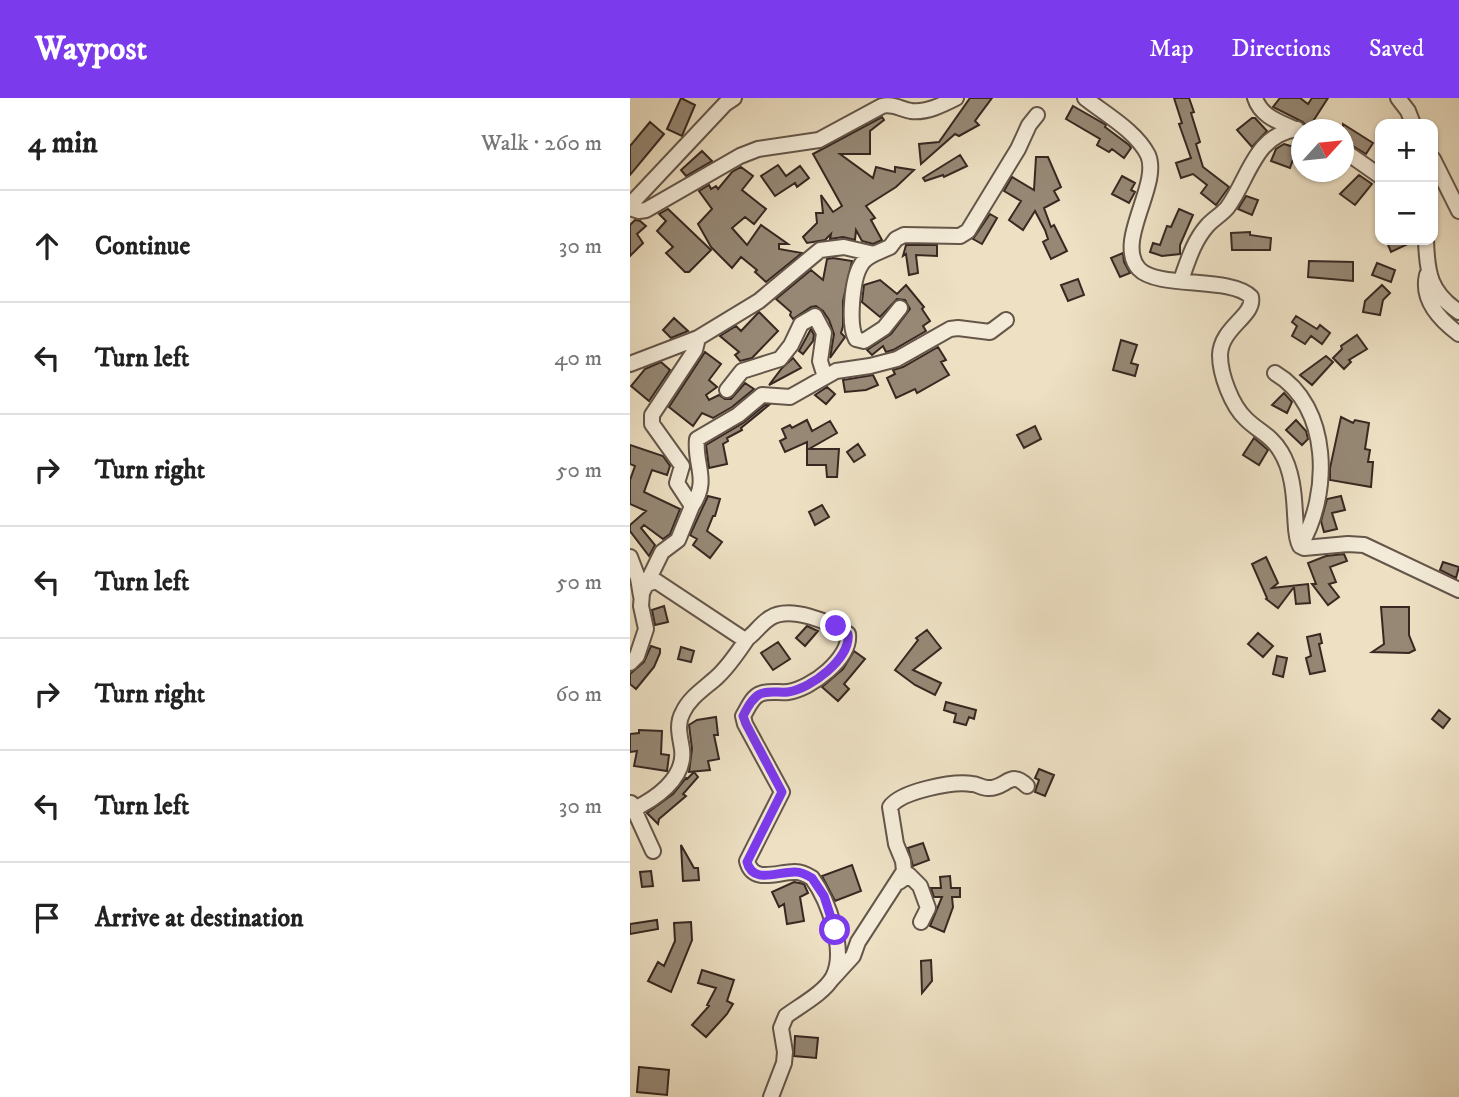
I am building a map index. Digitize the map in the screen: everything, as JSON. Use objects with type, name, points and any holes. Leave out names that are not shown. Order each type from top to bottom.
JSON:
[{"type":"street","points":[[734,98],[725,104],[630,206],[639,211],[646,210],[740,156],[758,149],[818,140],[888,104],[920,111],[956,98]]},
{"type":"street","points":[[1085,98],[1138,141],[1149,159],[1148,182],[1132,244],[1135,263],[1139,269],[1152,276],[1239,288],[1251,296],[1250,308],[1221,341],[1220,358],[1234,402],[1245,418],[1269,435],[1290,472],[1297,541],[1300,546],[1364,545],[1459,590]]},
{"type":"street","points":[[1255,98],[1260,109],[1269,117],[1291,127]]},
{"type":"street","points":[[1398,98],[1411,119]]},
{"type":"street","points":[[900,308],[884,328],[864,341],[856,339],[851,327],[860,265],[874,254],[885,251],[904,235],[952,237],[968,231],[1037,115]]},
{"type":"street","points":[[1181,281],[1194,245],[1205,228],[1228,206],[1260,149],[1276,135],[1291,131]]},
{"type":"street","points":[[1354,158],[1375,172]]},
{"type":"street","points":[[1438,169],[1459,211]]},
{"type":"street","points":[[1426,245],[1432,284],[1450,306],[1459,312]]},
{"type":"street","points":[[630,364],[698,338],[759,301],[820,250],[844,247],[874,254]]},
{"type":"street","points":[[1428,270],[1424,285],[1429,301],[1443,320],[1459,334]]},
{"type":"street","points":[[727,390],[742,371],[780,359],[802,324],[815,316],[824,333],[820,361],[825,377]]},
{"type":"street","points":[[641,599],[662,552],[678,540],[701,490],[702,478],[696,443],[699,436],[738,415],[762,396],[790,397],[836,371],[897,359],[950,329],[990,332],[1006,320]]},
{"type":"street","points":[[692,506],[677,483],[682,466],[651,420],[695,350],[698,338]]},
{"type":"street","points":[[1275,373],[1296,388],[1303,399],[1323,463],[1311,524],[1300,546]]},
{"type":"street","points":[[630,557],[638,578],[646,629],[637,656],[630,663]]},
{"type":"street","points":[[647,584],[656,581],[743,639],[747,639]]},
{"type":"street","points":[[653,851],[632,807],[662,793],[676,775],[682,750],[679,724],[688,703],[729,665],[747,639],[769,618],[778,614],[813,617],[848,634],[849,642],[844,654],[827,671],[790,692],[763,692],[757,695],[743,716],[782,792],[747,862],[749,869],[762,876],[795,872],[812,878],[824,896],[835,930],[837,959],[831,980]]},
{"type":"street","points":[[771,1097],[784,1063],[782,1022],[831,980],[853,956],[858,942],[904,872],[890,807],[895,800],[923,789],[972,784],[997,787],[1013,778],[1027,786]]},
{"type":"street","points":[[899,882],[909,875],[919,886],[928,908],[921,922]]},
{"type":"building","points":[[681,98],[695,105],[682,136],[667,129]]},
{"type":"building","points":[[970,98],[992,98],[975,121],[979,125],[959,136],[955,134],[921,164],[919,144],[939,142]]},
{"type":"building","points":[[1174,98],[1189,98],[1200,142],[1196,144],[1203,167],[1229,187],[1216,205],[1201,193],[1207,185],[1193,174],[1181,178],[1176,163],[1191,158],[1179,124],[1182,123]]},
{"type":"building","points":[[1280,98],[1300,98],[1308,104],[1312,98],[1328,98],[1314,119],[1297,119],[1273,107]]},
{"type":"building","points":[[1073,106],[1106,125],[1105,127],[1129,145],[1131,148],[1124,158],[1112,149],[1109,152],[1097,145],[1100,139],[1066,119]]},
{"type":"building","points":[[882,117],[884,120],[870,131],[870,154],[840,154],[873,178],[876,167],[895,172],[895,167],[914,170],[896,187],[866,206],[875,218],[871,220],[882,240],[873,244],[862,241],[856,230],[855,240],[843,237],[830,239],[831,234],[825,240],[807,243],[803,237],[817,223],[816,213],[823,213],[821,195],[833,212],[842,206],[813,154]]},
{"type":"building","points":[[1252,118],[1267,131],[1252,147],[1237,130]]},
{"type":"building","points":[[650,122],[664,134],[630,175],[630,146]]},
{"type":"building","points":[[1354,131],[1373,143],[1366,154],[1354,147]]},
{"type":"building","points":[[1284,144],[1291,146],[1290,168],[1271,161],[1276,149]]},
{"type":"building","points":[[702,151],[712,161],[686,176],[681,170]]},
{"type":"building","points":[[960,155],[967,166],[944,177],[943,175],[925,181],[923,178]]},
{"type":"building","points":[[1036,157],[1048,157],[1061,187],[1054,191],[1059,200],[1044,208],[1051,227],[1054,225],[1067,251],[1051,259],[1043,242],[1048,239],[1045,230],[1035,211],[1023,230],[1009,220],[1021,201],[1004,191],[1012,177],[1034,190]]},
{"type":"building","points":[[778,165],[786,176],[800,166],[809,178],[797,187],[795,183],[775,196],[761,176]]},
{"type":"building","points":[[741,167],[753,176],[742,190],[766,209],[754,224],[745,217],[732,228],[747,245],[761,225],[788,244],[779,244],[779,249],[802,253],[766,282],[755,272],[757,270],[741,257],[732,268],[711,247],[698,224],[712,209],[699,191],[709,185],[711,189],[716,186],[718,189],[732,172]]},
{"type":"building","points":[[1359,175],[1372,184],[1355,205],[1340,194]]},
{"type":"building","points":[[1122,176],[1135,183],[1131,190],[1135,192],[1129,203],[1112,194]]},
{"type":"building","points":[[1246,196],[1258,200],[1252,215],[1238,209]]},
{"type":"building","points":[[668,209],[711,250],[689,272],[685,272],[666,253],[673,247],[657,231],[666,221],[659,214]]},
{"type":"building","points":[[1179,209],[1193,215],[1180,245],[1180,254],[1162,256],[1150,252],[1153,243],[1160,245],[1167,226],[1171,227]]},
{"type":"building","points":[[990,214],[997,218],[982,244],[973,239]]},
{"type":"building","points":[[635,220],[646,226],[637,234],[643,243],[630,256],[630,225]]},
{"type":"building","points":[[1250,232],[1250,235],[1271,238],[1270,250],[1232,250],[1231,233]]},
{"type":"building","points":[[906,245],[937,245],[937,256],[916,255],[918,273],[909,275],[906,254],[903,256]]},
{"type":"building","points":[[1388,245],[1406,245],[1391,252]]},
{"type":"building","points":[[1123,253],[1130,273],[1120,277],[1111,258]]},
{"type":"building","points":[[827,259],[852,261],[843,301],[841,333],[845,337],[830,358],[834,334],[823,311],[816,306],[811,307],[793,319],[791,312],[776,299],[811,270],[823,280]]},
{"type":"building","points":[[1309,261],[1353,262],[1353,281],[1308,277]]},
{"type":"building","points":[[1377,263],[1395,270],[1391,282],[1372,275]]},
{"type":"building","points":[[1078,279],[1084,295],[1068,301],[1061,285]]},
{"type":"building","points":[[880,280],[897,294],[906,285],[924,307],[922,309],[930,321],[923,326],[926,331],[893,350],[886,352],[883,346],[872,355],[867,350],[891,334],[910,309],[905,300],[897,299],[880,317],[862,302],[864,285]]},
{"type":"building","points":[[1382,285],[1390,293],[1383,300],[1380,315],[1363,312],[1365,301]]},
{"type":"building","points":[[759,312],[778,331],[752,358],[740,361],[735,355],[739,352],[720,336],[736,326],[741,331]]},
{"type":"building","points":[[1296,316],[1317,329],[1320,325],[1330,333],[1322,344],[1311,336],[1305,344],[1292,336],[1297,326],[1292,322]]},
{"type":"building","points":[[674,318],[688,331],[671,338],[663,330]]},
{"type":"building","points":[[811,329],[813,341],[803,354],[799,351]]},
{"type":"building","points":[[1357,335],[1367,349],[1349,360],[1351,362],[1344,369],[1333,358],[1342,349],[1341,346]]},
{"type":"building","points":[[1121,340],[1137,345],[1131,363],[1138,365],[1135,376],[1113,370]]},
{"type":"building","points":[[938,347],[946,360],[941,362],[949,375],[917,393],[915,389],[896,398],[887,378],[895,374],[893,370]]},
{"type":"building","points":[[705,352],[721,364],[709,380],[717,387],[706,395],[709,400],[719,395],[731,399],[745,383],[754,389],[713,418],[702,413],[693,426],[669,407]]},
{"type":"building","points":[[1326,356],[1333,362],[1312,385],[1300,375]]},
{"type":"building","points":[[793,358],[801,368],[769,385],[782,368]]},
{"type":"building","points":[[661,362],[670,370],[649,401],[631,386],[645,369]]},
{"type":"building","points":[[873,375],[878,385],[866,390],[845,392],[843,380]]},
{"type":"building","points":[[827,387],[835,394],[826,404],[815,395]]},
{"type":"building","points":[[1284,393],[1292,402],[1287,413],[1272,405]]},
{"type":"building","points":[[765,405],[769,405],[723,444],[727,464],[709,468],[706,445],[743,423]]},
{"type":"building","points":[[1341,417],[1353,423],[1355,420],[1369,423],[1365,449],[1370,450],[1368,462],[1373,462],[1371,487],[1330,480]]},
{"type":"building","points":[[807,420],[812,431],[830,421],[837,433],[809,449],[839,449],[837,477],[827,477],[826,465],[807,465],[807,442],[785,452],[780,441],[786,438],[782,429],[790,425],[792,428]]},
{"type":"building","points":[[1296,420],[1306,431],[1308,439],[1302,445],[1286,430]]},
{"type":"building","points":[[1035,426],[1041,439],[1024,448],[1017,435]]},
{"type":"building","points":[[1254,438],[1268,450],[1259,465],[1243,455]]},
{"type":"building","points":[[858,444],[865,455],[854,462],[847,452]]},
{"type":"building","points":[[630,445],[663,456],[670,466],[667,475],[652,470],[644,492],[680,509],[670,534],[663,539],[644,525],[641,528],[655,545],[649,556],[630,531],[630,525],[646,511],[630,504],[630,480],[635,466],[630,464]]},
{"type":"building","points":[[708,496],[720,499],[707,531],[722,542],[710,558],[693,545],[697,539],[690,535]]},
{"type":"building","points":[[1341,496],[1345,510],[1332,513],[1337,529],[1324,532],[1321,521],[1327,499]]},
{"type":"building","points":[[822,505],[829,517],[815,525],[809,512]]},
{"type":"building","points":[[1344,554],[1347,561],[1330,567],[1336,582],[1329,584],[1339,597],[1328,605],[1312,584],[1316,584],[1308,563],[1326,556]]},
{"type":"building","points":[[1266,557],[1278,583],[1272,588],[1308,584],[1310,603],[1296,604],[1294,587],[1278,608],[1266,599],[1252,564]]},
{"type":"building","points":[[1443,562],[1459,567],[1456,578],[1440,570]]},
{"type":"building","points":[[664,606],[668,622],[655,625],[652,610]]},
{"type":"building","points":[[1381,607],[1409,607],[1409,635],[1415,650],[1409,653],[1372,652],[1384,644]]},
{"type":"building","points":[[807,626],[818,631],[805,646],[796,638]]},
{"type":"building","points":[[927,630],[941,648],[913,670],[941,683],[935,695],[915,685],[895,670],[918,640],[916,638]]},
{"type":"building","points":[[1258,633],[1273,646],[1263,657],[1248,644]]},
{"type":"building","points":[[1320,634],[1322,643],[1319,644],[1325,671],[1310,674],[1306,658],[1311,656],[1307,637]]},
{"type":"building","points":[[778,642],[790,659],[773,670],[761,653]]},
{"type":"building","points":[[651,646],[660,649],[660,653],[654,667],[636,689],[630,684],[630,674],[644,662]]},
{"type":"building","points":[[681,647],[694,651],[691,662],[678,659]]},
{"type":"building","points":[[854,651],[865,659],[844,684],[849,689],[838,701],[822,687],[843,669]]},
{"type":"building","points":[[1277,656],[1287,658],[1283,677],[1273,674]]},
{"type":"building","points":[[946,702],[976,710],[974,719],[969,717],[966,725],[954,722],[956,714],[944,710]]},
{"type":"building","points":[[1439,710],[1450,719],[1443,728],[1432,719]]},
{"type":"building","points":[[716,717],[718,735],[714,735],[719,759],[708,761],[710,770],[689,772],[692,749],[689,725],[697,720]]},
{"type":"building","points":[[639,730],[662,731],[661,754],[669,755],[667,771],[634,766],[637,751],[630,752],[630,734],[639,733]]},
{"type":"building","points":[[1039,769],[1054,775],[1045,796],[1035,792],[1039,780],[1035,778]]},
{"type":"building","points":[[694,772],[698,777],[683,794],[686,796],[659,819],[658,824],[647,813],[673,794]]},
{"type":"building","points":[[923,843],[929,860],[913,866],[908,848]]},
{"type":"building","points":[[681,845],[694,868],[698,868],[699,880],[683,881]]},
{"type":"building","points":[[852,865],[861,891],[835,901],[822,876]]},
{"type":"building","points":[[651,871],[653,886],[642,887],[640,872]]},
{"type":"building","points":[[950,876],[951,888],[960,888],[960,897],[952,897],[953,907],[944,932],[930,926],[942,897],[934,897],[931,888],[941,888],[940,877]]},
{"type":"building","points":[[794,882],[804,884],[808,893],[800,897],[804,921],[787,924],[784,904],[779,907],[772,892]]},
{"type":"building","points":[[657,920],[658,929],[630,934],[630,924]]},
{"type":"building","points":[[691,922],[692,940],[671,992],[648,981],[658,962],[664,966],[675,941],[674,923]]},
{"type":"building","points":[[931,960],[932,981],[922,993],[921,961]]},
{"type":"building","points":[[702,970],[734,980],[727,1001],[733,1004],[706,1037],[692,1025],[709,1006],[707,1005],[716,988],[698,983]]},
{"type":"building","points":[[795,1036],[818,1038],[816,1058],[794,1056]]},
{"type":"building","points":[[639,1067],[669,1070],[667,1095],[637,1092]]},
{"type":"route","points":[[835,930],[824,896],[812,878],[795,872],[762,876],[749,869],[747,862],[782,792],[743,716],[757,695],[763,692],[790,692],[803,687],[837,663],[849,642],[848,634],[836,626]]}]
